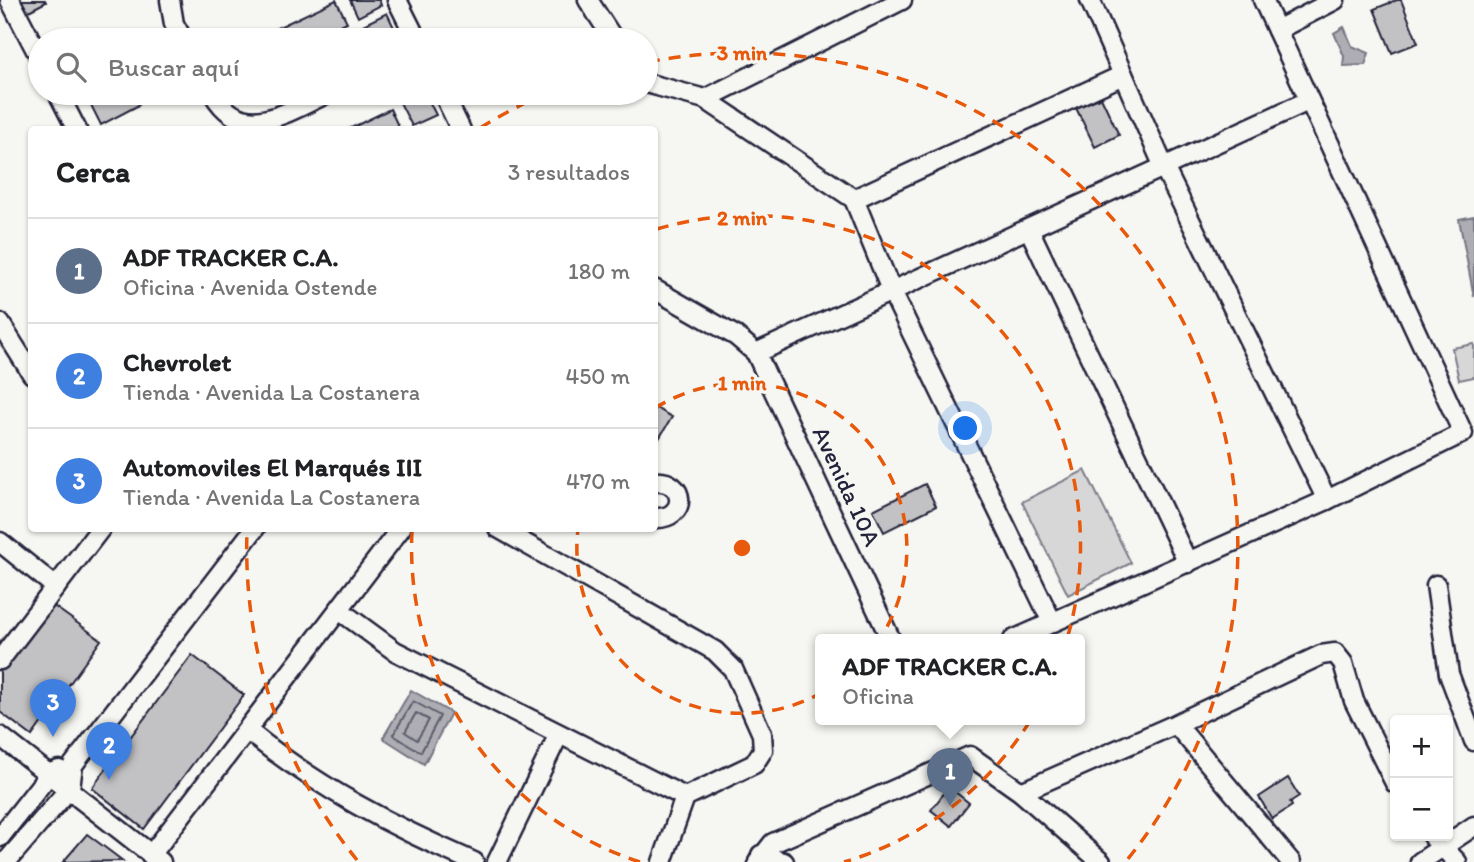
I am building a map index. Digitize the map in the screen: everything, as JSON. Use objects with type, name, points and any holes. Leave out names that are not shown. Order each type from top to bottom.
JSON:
[{"type":"street","points":[[10,0],[28,35]]},
{"type":"street","points":[[397,0],[411,28]]},
{"type":"street","points":[[588,0],[606,28]]},
{"type":"street","points":[[705,99],[902,0]]},
{"type":"street","points":[[1090,0],[1164,167],[1327,500]]},
{"type":"street","points":[[1026,634],[1327,500],[1463,433],[1263,0]]},
{"type":"street","points":[[1277,30],[1335,0]]},
{"type":"street","points":[[169,1],[176,28]]},
{"type":"street","points":[[854,199],[1124,75]]},
{"type":"street","points":[[658,86],[705,99],[854,199],[891,290],[1052,622]]},
{"type":"street","points":[[658,291],[736,336],[756,353],[1308,102]]},
{"type":"street","points":[[64,105],[75,126]]},
{"type":"street","points":[[224,105],[233,115],[257,122],[301,105]]},
{"type":"street","points":[[449,105],[459,126]]},
{"type":"street","points":[[1028,229],[1188,563]]},
{"type":"street","points":[[0,323],[28,368]]},
{"type":"street","name":"Avenida 10A","points":[[756,353],[888,634]]},
{"type":"street","points":[[658,482],[666,482],[675,487],[679,506],[673,514],[664,519],[658,518]]},
{"type":"street","points":[[0,660],[98,532]]},
{"type":"street","points":[[6,862],[70,788],[73,765],[252,532]]},
{"type":"street","points":[[0,736],[70,788],[156,859],[247,732],[398,532]]},
{"type":"street","points":[[505,532],[715,651],[733,669],[762,734],[763,750],[754,764],[685,797],[662,862]]},
{"type":"street","points":[[0,542],[56,587]]},
{"type":"street","points":[[1436,585],[1449,674],[1474,741]]},
{"type":"street","points":[[339,610],[395,651],[558,736],[685,797]]},
{"type":"street","points":[[1021,792],[1176,724],[1321,655],[1335,653],[1343,663],[1354,701],[1392,778]]},
{"type":"street","points":[[1176,724],[1291,862]]},
{"type":"street","points":[[247,732],[317,783],[433,844],[474,862]]},
{"type":"street","points":[[497,862],[558,736]]},
{"type":"street","points":[[759,859],[773,843],[970,756],[1021,792],[1101,862]]},
{"type":"street","points":[[0,837],[50,773],[73,765]]},
{"type":"street","points":[[1420,862],[1436,842],[1474,826]]},
{"type":"street","points":[[1436,842],[1457,862]]},
{"type":"street","points":[[759,859],[784,862]]},
{"type":"shaded area","points":[[1474,344],[1474,377],[1459,380],[1452,348]]},
{"type":"shaded area","points":[[1085,470],[1131,563],[1068,595],[1022,502]]},
{"type":"water","points":[[1344,27],[1352,46],[1369,53],[1365,65],[1343,66],[1344,56],[1334,33]]},
{"type":"water","points":[[1474,216],[1474,297],[1459,219]]},
{"type":"water","points":[[411,690],[451,713],[424,764],[383,738]]},
{"type":"building","points":[[17,0],[45,0],[46,2],[23,14]]},
{"type":"building","points":[[336,0],[347,22],[334,28],[277,28]]},
{"type":"building","points":[[350,0],[379,0],[381,5],[358,17]]},
{"type":"building","points":[[1401,0],[1418,43],[1392,53],[1374,9]]},
{"type":"building","points":[[387,13],[394,28],[364,28],[363,25]]},
{"type":"building","points":[[1101,97],[1119,135],[1095,147],[1076,108]]},
{"type":"building","points":[[91,105],[139,105],[101,125]]},
{"type":"building","points":[[401,105],[431,105],[436,115],[412,126]]},
{"type":"building","points":[[390,109],[398,126],[355,126]]},
{"type":"building","points":[[658,409],[672,417],[658,440]]},
{"type":"building","points":[[925,484],[936,506],[884,532],[873,510]]},
{"type":"building","points":[[48,602],[101,640],[32,736],[0,712],[0,669]]},
{"type":"building","points":[[192,655],[244,695],[144,829],[92,788]]},
{"type":"building","points":[[1288,778],[1299,796],[1290,802],[1292,806],[1272,819],[1259,797]]},
{"type":"building","points":[[949,787],[969,803],[951,826],[931,810]]},
{"type":"building","points":[[87,834],[123,861],[63,862]]},
{"type":"place","name":"Automoviles El Marqués III","points":[[53,737]]},
{"type":"place","name":"Chevrolet","points":[[109,780]]},
{"type":"place","name":"ADF TRACKER C.A.","points":[[950,806]]}]
